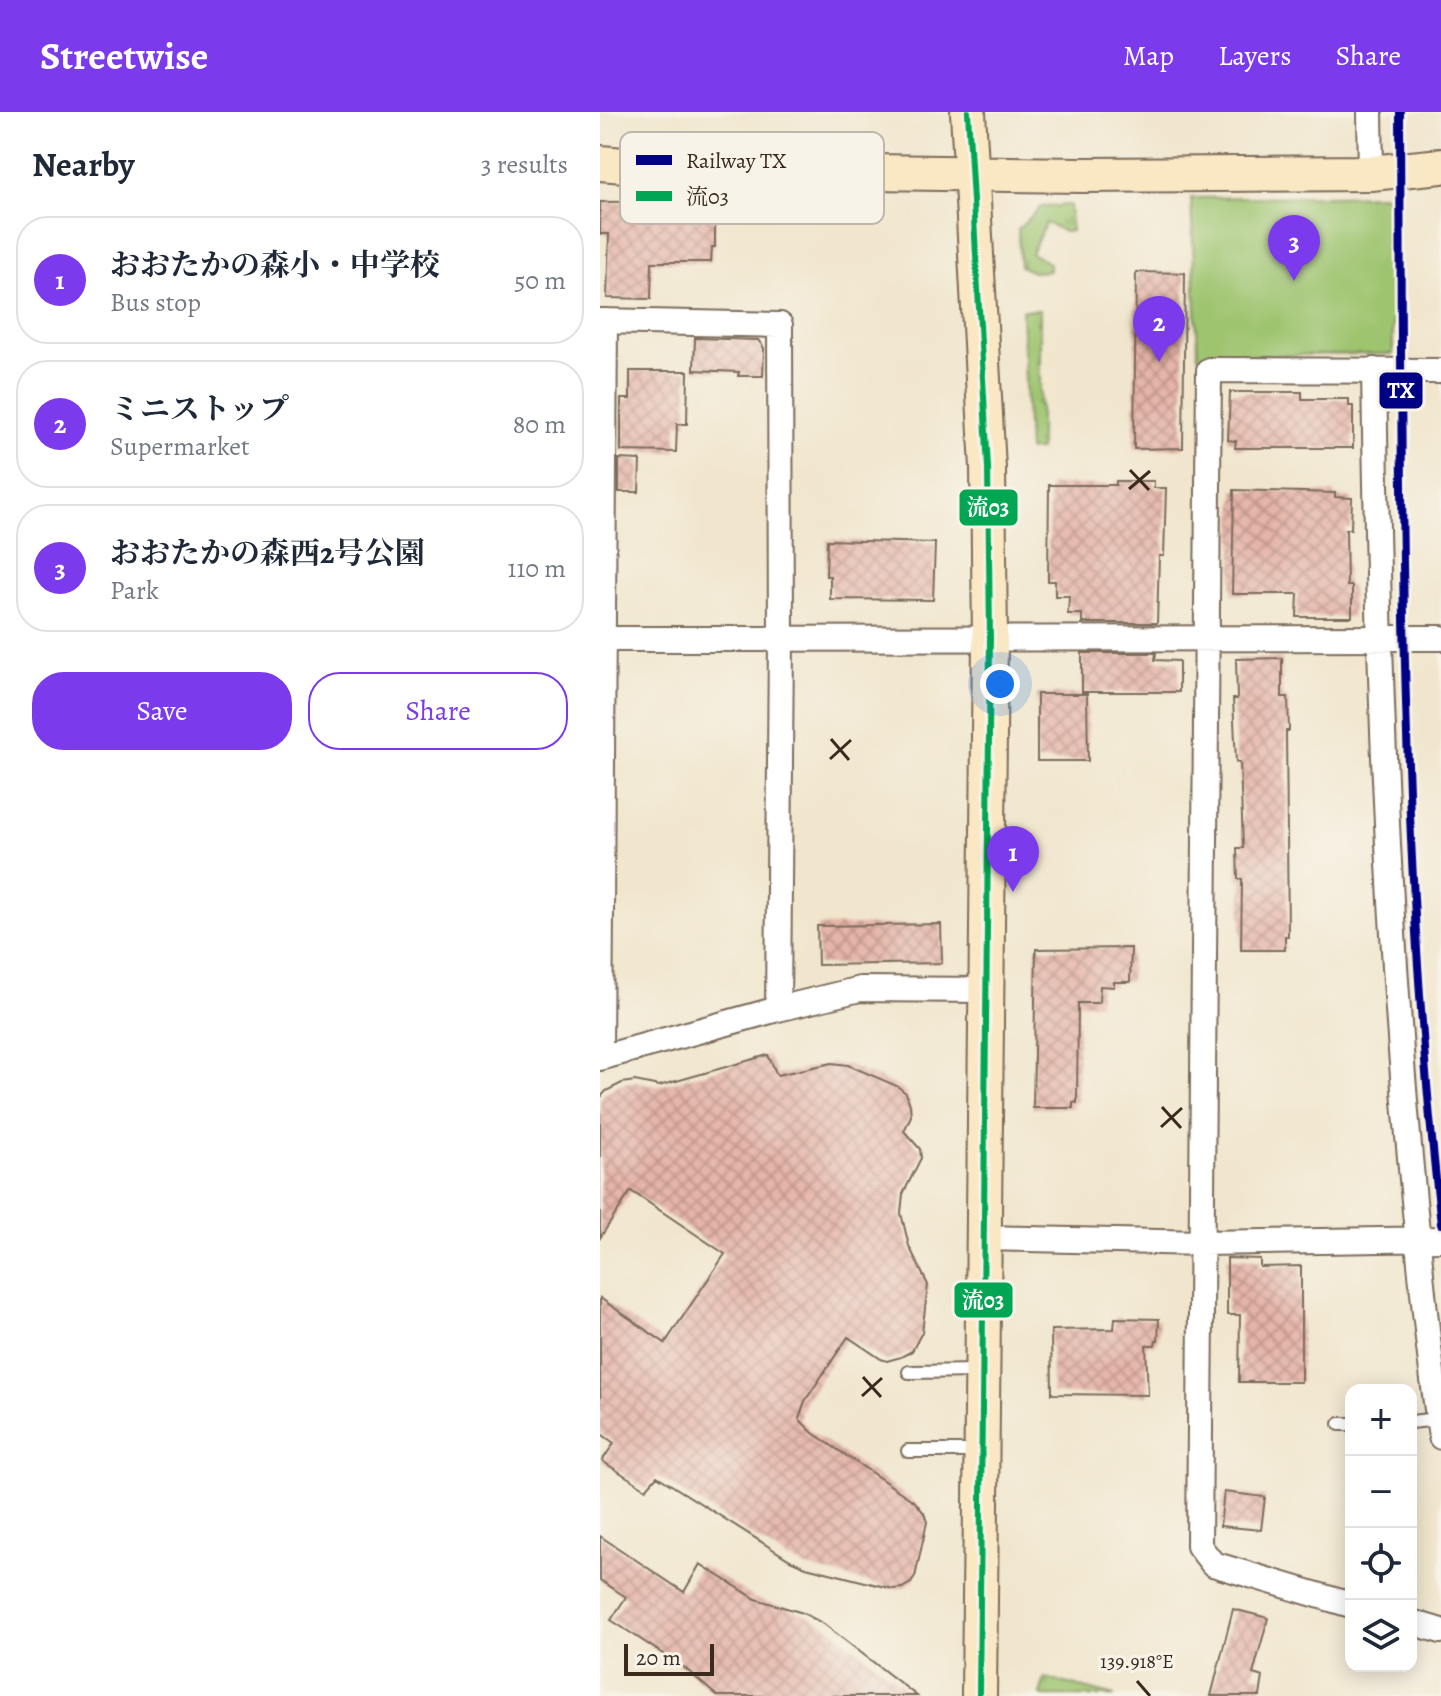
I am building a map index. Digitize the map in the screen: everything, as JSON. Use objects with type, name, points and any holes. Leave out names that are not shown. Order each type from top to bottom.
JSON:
[{"type":"street","points":[[968,112],[988,468],[990,639],[979,1696]]},
{"type":"street","points":[[1370,112],[1371,173]]},
{"type":"street","points":[[600,163],[620,165]]},
{"type":"street","points":[[884,173],[1371,173],[1441,166]]},
{"type":"street","points":[[778,1009],[780,325],[602,321],[600,1056],[860,989],[985,990]]},
{"type":"street","points":[[1345,1603],[1213,1564],[1199,1546],[1209,370],[1441,371]]},
{"type":"street","points":[[1374,370],[1378,638],[1397,1027],[1430,1240],[1440,1428]]},
{"type":"street","points":[[601,639],[1441,638]]},
{"type":"street","points":[[982,1238],[1202,1243],[1430,1240]]},
{"type":"street","points":[[1417,1624],[1441,1631]]},
{"type":"lane","points":[[909,1372],[981,1371]]},
{"type":"lane","points":[[1417,1423],[1440,1428]]},
{"type":"lane","points":[[908,1451],[981,1451]]},
{"type":"green space","points":[[1392,195],[1393,354],[1198,356],[1191,198]]},
{"type":"green space","points":[[1070,205],[1071,231],[1065,232],[1046,223],[1031,253],[1049,263],[1049,271],[1033,272],[1020,266],[1018,229],[1041,207]]},
{"type":"green space","points":[[1022,310],[1040,310],[1040,450],[1028,450]]},
{"type":"green space","points":[[1045,1678],[1115,1696],[1040,1695]]},
{"type":"building","points":[[600,202],[620,202],[620,224],[715,224],[715,247],[712,247],[711,262],[652,262],[651,299],[607,298],[609,234],[600,234]]},
{"type":"building","points":[[1136,272],[1185,273],[1183,448],[1134,449]]},
{"type":"building","points":[[695,338],[758,340],[764,348],[763,376],[694,370]]},
{"type":"building","points":[[630,371],[688,371],[687,424],[677,424],[676,452],[621,451],[621,399],[630,399]]},
{"type":"building","points":[[1230,392],[1302,392],[1302,399],[1349,399],[1349,406],[1353,406],[1353,448],[1235,448],[1236,441],[1228,440]]},
{"type":"building","points":[[619,459],[640,460],[639,492],[619,492]]},
{"type":"building","points":[[1116,481],[1154,481],[1154,488],[1166,488],[1164,556],[1159,556],[1157,623],[1082,623],[1082,614],[1068,614],[1069,596],[1055,596],[1055,581],[1048,581],[1049,485],[1116,485]]},
{"type":"building","points":[[1234,490],[1335,493],[1335,497],[1352,498],[1351,529],[1346,529],[1347,586],[1352,586],[1352,617],[1297,617],[1298,594],[1232,594]]},
{"type":"building","points":[[827,540],[935,543],[933,600],[830,599],[830,576],[826,576]]},
{"type":"building","points":[[1082,653],[1156,653],[1155,660],[1179,661],[1179,692],[1082,692]]},
{"type":"building","points":[[1282,658],[1282,697],[1288,697],[1289,731],[1286,731],[1288,936],[1285,936],[1285,950],[1241,950],[1242,879],[1238,879],[1237,848],[1243,848],[1240,762],[1236,762],[1233,699],[1237,699],[1236,659]]},
{"type":"building","points":[[1037,694],[1087,694],[1088,761],[1037,761]]},
{"type":"building","points":[[941,924],[942,963],[818,965],[817,926]]},
{"type":"building","points":[[1131,948],[1130,982],[1114,982],[1114,987],[1100,986],[1099,1003],[1078,1003],[1077,1103],[1073,1102],[1073,1108],[1033,1108],[1036,949]]},
{"type":"building","points":[[768,1055],[777,1075],[832,1063],[848,1065],[897,1086],[906,1093],[910,1105],[911,1116],[904,1131],[920,1149],[921,1158],[903,1194],[901,1213],[909,1246],[928,1285],[922,1332],[912,1351],[887,1361],[848,1337],[805,1401],[799,1419],[813,1433],[915,1502],[924,1513],[927,1522],[915,1577],[902,1588],[893,1589],[806,1567],[657,1476],[646,1489],[602,1461],[614,1443],[600,1433],[600,1298],[665,1343],[725,1254],[631,1191],[600,1238],[600,1098],[606,1091],[622,1083],[635,1081],[659,1086]]},
{"type":"building","points":[[1227,1258],[1260,1259],[1260,1267],[1301,1266],[1301,1382],[1239,1382],[1240,1315],[1227,1315]]},
{"type":"building","points":[[1115,1318],[1159,1319],[1158,1340],[1155,1345],[1146,1345],[1148,1395],[1052,1394],[1051,1330],[1114,1329]]},
{"type":"building","points":[[1224,1492],[1265,1497],[1261,1530],[1220,1526]]},
{"type":"building","points":[[600,1536],[684,1592],[700,1564],[756,1599],[803,1613],[824,1624],[917,1696],[717,1696],[686,1669],[611,1620],[626,1597],[600,1580]]},
{"type":"building","points":[[1233,1609],[1268,1618],[1253,1674],[1263,1677],[1260,1696],[1211,1696]]},
{"type":"rail line","name":"TX","points":[[1400,112],[1403,530],[1410,808],[1427,1085],[1441,1224]]},
{"type":"transit line","name":"流03","points":[[968,112],[988,468],[990,639],[979,1696]]},
{"type":"place","name":"おおたかの森西2号公園","points":[[1294,281]]},
{"type":"place","name":"ミニストップ","points":[[1159,362]]},
{"type":"place","name":"おおたかの森小・中学校","points":[[1013,892]]}]
